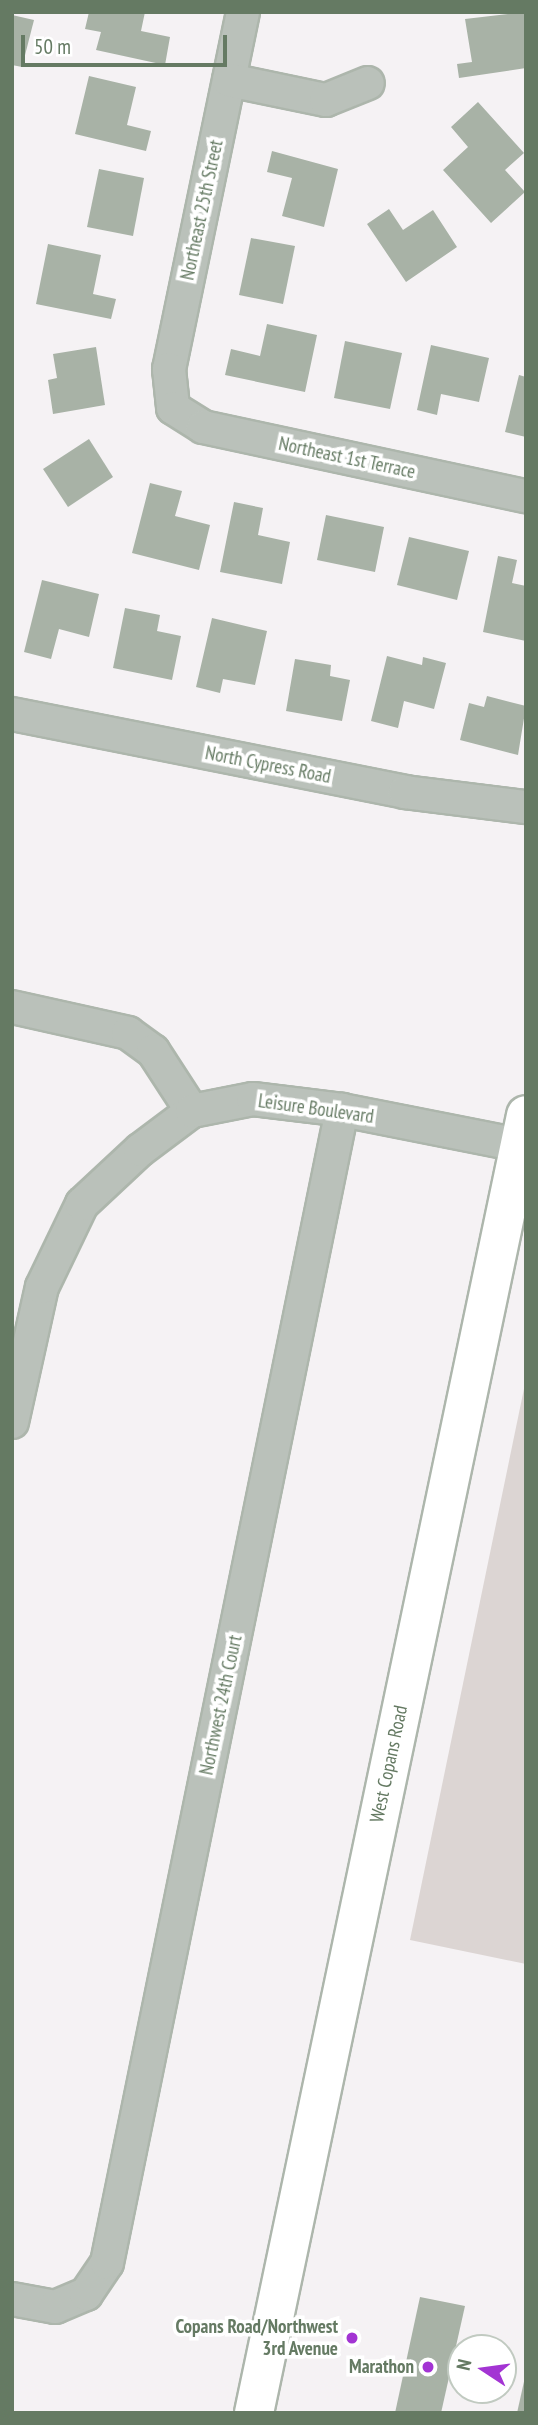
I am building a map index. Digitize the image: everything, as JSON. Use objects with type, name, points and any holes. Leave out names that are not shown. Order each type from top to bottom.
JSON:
[{"type":"main road","name":"West Copans Road","points":[[254,2413],[523,1130]]},
{"type":"street","name":"Northeast 25th Street","points":[[173,408],[169,369],[243,12]]},
{"type":"street","points":[[229,80],[326,100],[368,83]]},
{"type":"street","name":"Northeast 1st Terrace","points":[[173,408],[203,427],[526,496]]},
{"type":"street","name":"North Cypress Road","points":[[12,714],[405,792],[526,807]]},
{"type":"street","points":[[12,1007],[128,1033],[153,1051],[192,1111]]},
{"type":"street","name":"Leisure Boulevard","points":[[12,1422],[42,1287],[82,1204],[140,1150],[192,1111],[253,1099],[523,1130]]},
{"type":"street","name":"Northwest 24th Court","points":[[12,2299],[55,2307],[86,2294],[107,2263],[342,1110]]},
{"type":"shaded area","points":[[526,1379],[526,1964],[410,1940]]},
{"type":"building","points":[[89,12],[145,12],[141,31],[170,37],[165,65],[96,50],[101,32],[85,29]]},
{"type":"building","points":[[526,12],[526,68],[459,78],[457,64],[472,62],[465,19]]},
{"type":"building","points":[[12,15],[34,20],[22,67],[12,65]]},
{"type":"building","points":[[89,76],[136,87],[127,125],[151,131],[146,151],[75,134]]},
{"type":"building","points":[[478,102],[524,153],[505,170],[525,192],[491,223],[443,170],[468,147],[451,127]]},
{"type":"building","points":[[272,151],[338,169],[324,227],[282,216],[292,178],[267,172]]},
{"type":"building","points":[[99,169],[144,178],[133,236],[87,227]]},
{"type":"building","points":[[389,209],[403,230],[433,210],[457,247],[406,282],[367,224]]},
{"type":"building","points":[[251,238],[295,246],[283,304],[239,295]]},
{"type":"building","points":[[48,244],[101,255],[93,294],[116,299],[111,319],[36,304]]},
{"type":"building","points":[[267,324],[317,335],[305,392],[225,375],[231,349],[260,356]]},
{"type":"building","points":[[345,341],[402,353],[390,409],[334,398]]},
{"type":"building","points":[[431,345],[489,358],[479,402],[441,394],[437,415],[417,410]]},
{"type":"building","points":[[96,347],[105,405],[53,414],[48,380],[57,378],[53,354]]},
{"type":"building","points":[[519,375],[526,377],[526,437],[505,432]]},
{"type":"building","points":[[89,439],[113,477],[68,507],[43,469]]},
{"type":"building","points":[[150,483],[182,491],[175,516],[210,525],[199,570],[132,553]]},
{"type":"building","points":[[234,502],[263,508],[258,535],[290,542],[282,584],[220,572]]},
{"type":"building","points":[[326,515],[384,527],[375,572],[317,560]]},
{"type":"building","points":[[409,537],[469,551],[457,600],[397,585]]},
{"type":"building","points":[[498,556],[517,560],[512,583],[526,586],[526,641],[483,632]]},
{"type":"building","points":[[42,580],[99,594],[89,637],[59,629],[51,659],[24,652]]},
{"type":"building","points":[[125,608],[160,615],[157,631],[181,636],[172,680],[113,668]]},
{"type":"building","points":[[212,618],[267,631],[255,685],[223,679],[220,693],[196,687]]},
{"type":"building","points":[[387,656],[422,665],[423,657],[446,663],[434,709],[404,701],[398,728],[371,721]]},
{"type":"building","points":[[295,659],[331,665],[330,676],[350,680],[342,721],[286,711]]},
{"type":"building","points":[[487,696],[526,706],[518,755],[460,740],[469,703],[484,707]]},
{"type":"building","points":[[420,2297],[465,2306],[459,2334],[447,2334],[447,2386],[441,2413],[395,2413]]},
{"type":"building","points":[[525,2377],[526,2413],[517,2413]]},
{"type":"place","name":"Copans Road/Northwest 3rd Avenue","points":[[352,2338]]},
{"type":"place","name":"Marathon","points":[[428,2367]]}]
